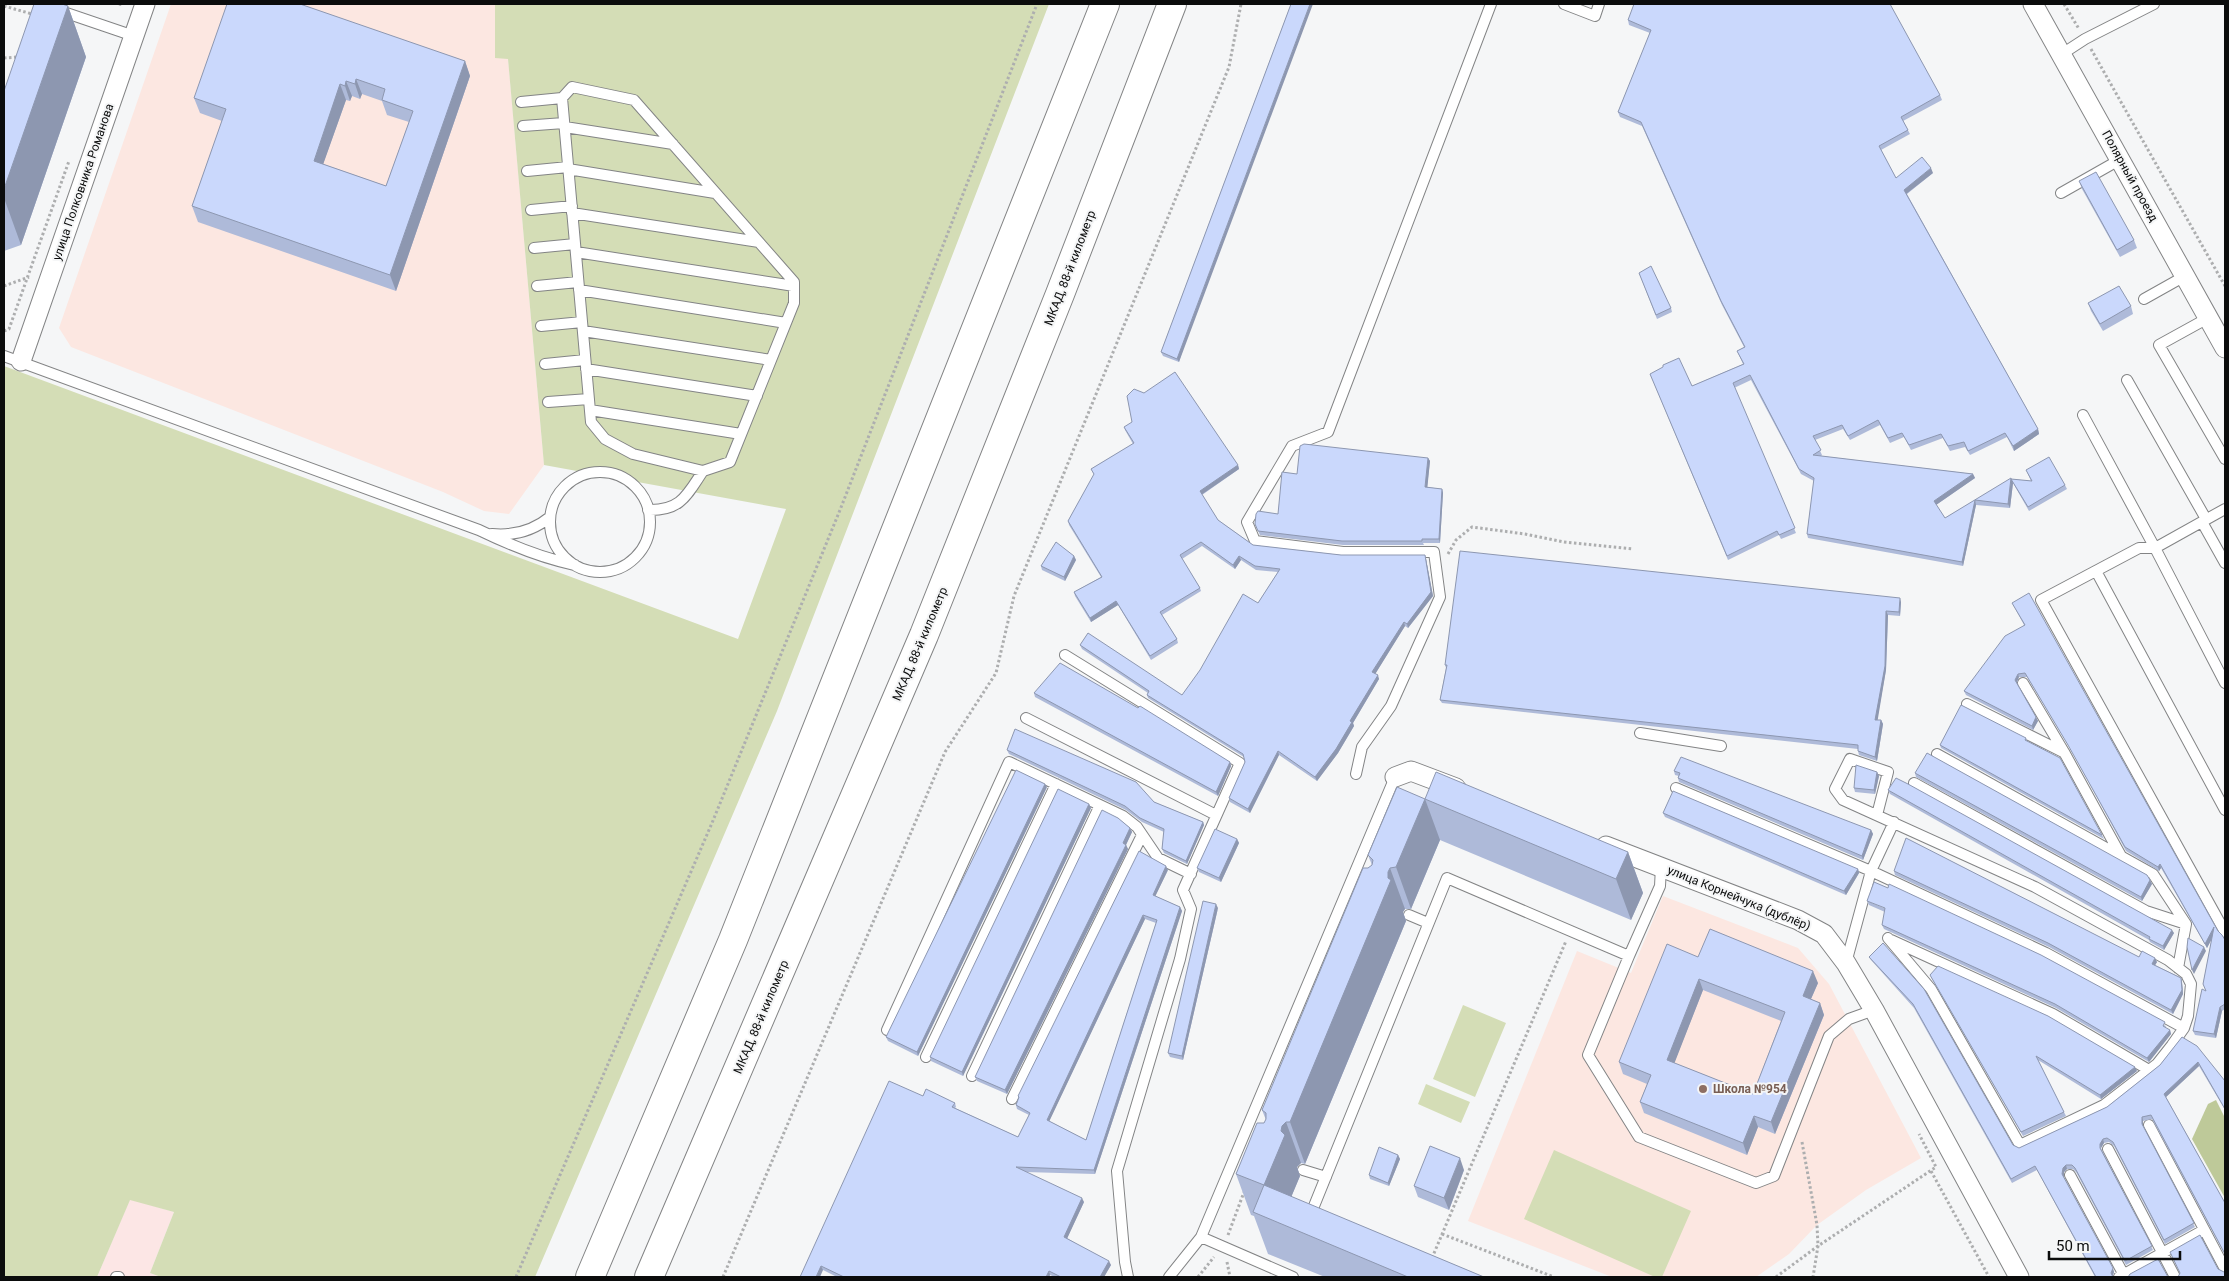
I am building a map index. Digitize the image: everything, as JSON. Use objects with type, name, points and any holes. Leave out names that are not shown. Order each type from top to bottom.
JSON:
[{"type":"highway","points":[[590,1277],[736,931],[1105,4]]},
{"type":"highway","name":"МКАД, 88-й километр","points":[[649,1277],[924,635],[1057,303],[1172,4]]},
{"type":"street","name":"улица Полковника Романова","points":[[12,358],[53,268],[145,4]]},
{"type":"street","name":"Полярный проезд","points":[[2033,4],[2225,348]]},
{"type":"street","points":[[1395,777],[1411,771],[1474,795]]},
{"type":"street","name":"улица Корнейчука (дублёр)","points":[[1586,838],[1798,920],[1824,934],[1846,963],[1874,1010],[2019,1277]]},
{"type":"lane","points":[[40,4],[134,36]]},
{"type":"lane","points":[[1356,774],[1362,747],[1391,706],[1440,597],[1434,552],[1343,552],[1255,541],[1247,522],[1292,446],[1328,432],[1491,4]]},
{"type":"lane","points":[[1564,4],[1595,16],[1599,4]]},
{"type":"lane","points":[[2062,54],[2085,38],[2154,4]]},
{"type":"lane","points":[[521,102],[562,98],[572,87],[634,100],[794,282],[794,303],[730,462],[703,471],[633,454],[605,439],[591,422],[562,98]]},
{"type":"lane","points":[[523,126],[564,125],[673,144]]},
{"type":"lane","points":[[2061,193],[2121,159]]},
{"type":"lane","points":[[527,171],[568,168],[715,193]]},
{"type":"lane","points":[[531,210],[572,210],[759,242]]},
{"type":"lane","points":[[534,248],[575,248],[794,286]]},
{"type":"lane","points":[[2144,299],[2185,276]]},
{"type":"lane","points":[[537,286],[579,286],[786,323]]},
{"type":"lane","points":[[2208,318],[2160,346],[2225,458]]},
{"type":"lane","points":[[541,326],[582,326],[771,360]]},
{"type":"lane","points":[[12,358],[479,530],[507,544],[556,561],[575,565],[585,570],[602,571],[618,568],[628,563],[643,547],[648,536],[650,525],[648,510],[641,493],[625,478],[604,472],[592,472],[572,480],[563,488],[554,502],[550,517],[554,540],[559,550],[575,565]]},
{"type":"lane","points":[[545,364],[586,364],[757,396]]},
{"type":"lane","points":[[2127,380],[2225,563]]},
{"type":"lane","points":[[548,402],[589,398]]},
{"type":"lane","points":[[590,410],[741,434]]},
{"type":"lane","points":[[2083,416],[2155,548],[2225,683]]},
{"type":"lane","points":[[648,510],[669,508],[678,504],[691,491],[703,471]]},
{"type":"lane","points":[[2225,509],[2155,548],[2139,548],[2041,600],[2225,932]]},
{"type":"lane","points":[[479,530],[500,535],[522,532],[533,528],[550,517]]},
{"type":"lane","points":[[2096,571],[2225,810]]},
{"type":"lane","points":[[1065,655],[1240,763],[1183,890],[1191,909],[1180,959],[1117,1171],[1128,1277]]},
{"type":"lane","points":[[2023,682],[2121,856]]},
{"type":"lane","points":[[1966,704],[2064,752]]},
{"type":"lane","points":[[1026,718],[1216,815]]},
{"type":"lane","points":[[1640,733],[1721,746]]},
{"type":"lane","points":[[1937,754],[2153,874],[2186,924],[2178,968]]},
{"type":"lane","points":[[1877,815],[1888,772],[1850,759],[1835,789],[1843,800],[2035,887],[2168,960],[2186,974],[2191,984],[2188,1016],[2184,1028],[2172,1045],[2149,1070],[2104,1105],[2020,1145],[1931,989],[1888,938],[2053,1014],[2149,1070]]},
{"type":"lane","points":[[887,1030],[1009,762],[1123,816],[1137,827],[1158,858],[1191,874]]},
{"type":"lane","points":[[1169,1277],[1201,1237],[1395,777]]},
{"type":"lane","points":[[1914,783],[2146,911],[2186,924]]},
{"type":"lane","points":[[926,1057],[1056,784]]},
{"type":"lane","points":[[1676,788],[1871,871],[2046,953],[2184,1028]]},
{"type":"lane","points":[[972,1076],[1100,805]]},
{"type":"lane","points":[[1846,963],[1871,871],[1894,822]]},
{"type":"lane","points":[[1012,1099],[1142,835]]},
{"type":"lane","points":[[1661,867],[1660,886],[1588,1055],[1639,1137],[1756,1183],[1774,1176],[1829,1036],[1849,1019],[1874,1010]]},
{"type":"lane","points":[[1330,1219],[1312,1212],[1447,878],[1629,956]]},
{"type":"lane","points":[[1348,890],[1361,895]]},
{"type":"lane","points":[[1409,915],[1428,923]]},
{"type":"lane","points":[[2149,1125],[2225,1269]]},
{"type":"lane","points":[[1240,1143],[1253,1149]]},
{"type":"lane","points":[[2108,1149],[2175,1277]]},
{"type":"lane","points":[[1303,1170],[1326,1177]]},
{"type":"lane","points":[[2070,1175],[2122,1276],[2204,1230]]},
{"type":"lane","points":[[1201,1237],[1293,1277]]},
{"type":"path","points":[[516,1277],[712,823],[840,510],[1037,4]]},
{"type":"path","points":[[723,1277],[945,752],[996,673],[1014,596],[1229,67],[1241,4]]},
{"type":"path","points":[[2064,4],[2225,286]]},
{"type":"path","points":[[4,58],[26,57]]},
{"type":"path","points":[[4,331],[9,329],[71,156]]},
{"type":"path","points":[[4,286],[53,268]]},
{"type":"path","points":[[1444,560],[1456,540],[1472,527],[1525,534],[1564,542],[1633,548]]},
{"type":"path","points":[[1431,1261],[1570,932]]},
{"type":"path","points":[[1797,1119],[1806,1158],[1818,1246],[1813,1277]]},
{"type":"path","points":[[1776,1277],[1818,1246],[1936,1167],[1914,1125]]},
{"type":"path","points":[[1931,1171],[1989,1277]]},
{"type":"path","points":[[1198,1277],[1223,1247],[1247,1186]]},
{"type":"path","points":[[1442,1234],[1554,1277]]},
{"type":"shaded area","points":[[171,4],[495,4],[495,58],[508,58],[544,465],[509,514],[484,511],[443,492],[71,347],[59,328]]},
{"type":"shaded area","name":"Школа №954","points":[[1663,896],[1798,948],[1829,984],[1921,1158],[1866,1190],[1817,1225],[1789,1254],[1756,1277],[1612,1277],[1468,1221],[1577,951],[1631,973]]},
{"type":"shaded area","points":[[130,1199],[174,1212],[150,1273],[161,1277],[97,1277]]},
{"type":"green space","points":[[495,4],[1049,4],[777,711],[535,1277],[161,1277],[150,1273],[174,1212],[130,1200],[97,1277],[4,1277],[4,366],[738,639],[786,509],[544,465],[508,59],[495,58]]},
{"type":"green space","points":[[1463,1005],[1506,1023],[1475,1097],[1433,1079]]},
{"type":"green space","points":[[1426,1084],[1470,1102],[1461,1123],[1418,1104]]},
{"type":"green space","points":[[2216,1100],[2225,1118],[2225,1198],[2192,1139],[2208,1104]]},
{"type":"green space","points":[[1554,1150],[1691,1211],[1662,1277],[1655,1277],[1524,1219]]},
{"type":"building","points":[[34,4],[62,4],[68,6],[4,189],[4,91]]},
{"type":"building","points":[[227,4],[300,4],[465,61],[390,275],[192,206],[226,109],[194,98]],"holes":[[[356,79],[385,89],[382,100],[413,111],[386,186],[314,161],[340,84],[345,86],[346,81],[355,84]]]},
{"type":"building","points":[[1291,4],[1310,4],[1177,359],[1161,352]]},
{"type":"building","points":[[1634,4],[1890,4],[1940,95],[1901,117],[1908,130],[1879,146],[1896,178],[1922,157],[1931,168],[1904,190],[2038,429],[2013,446],[2005,433],[1968,451],[1964,442],[1948,446],[1941,434],[1909,445],[1902,433],[1888,438],[1878,420],[1848,436],[1842,425],[1813,436],[1821,450],[1813,455],[1973,474],[1934,501],[1945,518],[2011,478],[2008,504],[1975,500],[1962,562],[1807,534],[1814,478],[1799,469],[1750,375],[1733,383],[1795,528],[1779,535],[1777,531],[1727,556],[1650,374],[1663,367],[1663,365],[1679,358],[1692,386],[1744,364],[1737,351],[1745,347],[1721,301],[1641,122],[1618,112],[1651,30],[1628,20]]},
{"type":"building","points":[[2096,172],[2134,240],[2117,250],[2079,181]]},
{"type":"building","points":[[1651,266],[1671,308],[1656,315],[1639,273]]},
{"type":"building","points":[[2119,286],[2131,306],[2100,324],[2088,303]]},
{"type":"building","points":[[1175,372],[1238,465],[1200,491],[1218,520],[1253,545],[1341,555],[1425,555],[1431,592],[1407,624],[1404,622],[1372,672],[1378,675],[1350,721],[1352,722],[1336,749],[1315,777],[1278,751],[1248,809],[1229,798],[1245,762],[1243,754],[1147,695],[1149,691],[1080,645],[1088,633],[1182,695],[1200,670],[1243,594],[1258,603],[1280,569],[1255,566],[1239,556],[1233,565],[1201,542],[1180,555],[1200,588],[1160,612],[1177,639],[1150,656],[1116,601],[1090,618],[1074,592],[1102,577],[1068,521],[1094,474],[1091,469],[1134,443],[1124,427],[1132,422],[1127,396],[1134,389],[1144,393]]},
{"type":"building","points":[[1304,444],[1428,458],[1425,487],[1442,489],[1439,539],[1422,539],[1422,541],[1342,541],[1258,531],[1255,524],[1258,511],[1278,514],[1282,472],[1297,474],[1300,446]]},
{"type":"building","points":[[2049,457],[2065,485],[2028,507],[2011,479],[2032,481],[2026,470]]},
{"type":"building","points":[[1056,542],[1074,556],[1064,577],[1041,566]]},
{"type":"building","points":[[1460,551],[1900,598],[1899,612],[1886,611],[1885,666],[1875,720],[1881,720],[1875,757],[1858,751],[1858,745],[1440,700],[1447,665],[1445,665]]},
{"type":"building","points":[[2029,593],[2218,931],[2225,940],[2225,1004],[2220,1007],[2214,1034],[2193,1031],[2202,989],[2206,991],[2203,984],[2214,927],[2205,944],[2160,864],[2158,867],[2125,847],[2025,673],[2018,674],[2015,680],[2036,717],[2032,726],[1964,691],[2005,636],[2025,625],[2012,603]]},
{"type":"building","points":[[1060,663],[1138,708],[1140,706],[1230,762],[1216,792],[1034,693]]},
{"type":"building","points":[[1961,705],[2026,738],[2025,740],[2060,758],[2102,835],[1940,745]]},
{"type":"building","points":[[1015,729],[1136,782],[1154,802],[1203,822],[1186,861],[1162,849],[1164,829],[1140,818],[1125,806],[1007,750]]},
{"type":"building","points":[[1927,753],[2147,875],[2150,880],[2141,897],[1915,773]]},
{"type":"building","points":[[1681,757],[1871,830],[1862,856],[1678,778],[1680,773],[1674,771]]},
{"type":"building","points":[[1856,765],[1877,772],[1874,790],[1854,788]]},
{"type":"building","points":[[1016,770],[1045,784],[917,1052],[886,1037]]},
{"type":"building","points":[[1436,772],[1628,852],[1616,879],[1425,799]]},
{"type":"building","points":[[1896,778],[2172,930],[2163,946],[1888,790]]},
{"type":"building","points":[[1397,787],[1425,799],[1396,867],[1390,868],[1388,872],[1388,878],[1391,880],[1290,1122],[1286,1122],[1282,1126],[1281,1131],[1285,1135],[1264,1185],[1236,1174],[1257,1123],[1264,1123],[1266,1119],[1266,1113],[1262,1110],[1363,868],[1368,868],[1372,865],[1373,860],[1368,855]]},
{"type":"building","points":[[1058,789],[1089,804],[962,1072],[930,1057]]},
{"type":"building","points":[[1673,791],[1858,869],[1844,891],[1663,813]]},
{"type":"building","points":[[1102,810],[1118,818],[1130,828],[1123,843],[1126,845],[1005,1090],[975,1077]]},
{"type":"building","points":[[1215,829],[1237,839],[1219,878],[1197,868]]},
{"type":"building","points":[[1906,838],[2139,957],[2142,951],[2155,958],[2152,964],[2181,978],[2182,990],[2171,1010],[2048,943],[1894,871]]},
{"type":"building","points":[[1139,851],[1166,866],[1153,895],[1180,907],[1094,1170],[1016,1167],[1082,1198],[1064,1237],[1109,1261],[1100,1277],[1061,1277],[1049,1271],[1046,1277],[844,1277],[821,1266],[816,1277],[800,1277],[889,1081],[923,1096],[926,1089],[955,1103],[952,1107],[1018,1137],[1030,1113],[1016,1105],[1018,1096]],"holes":[[[1143,915],[1157,920],[1086,1140],[1047,1120]]]},
{"type":"building","points":[[1874,882],[1888,888],[1889,884],[2041,955],[2165,1022],[2163,1026],[2170,1030],[2147,1058],[2055,1004],[1882,925],[1885,908],[1867,901]]},
{"type":"building","points":[[1203,901],[1216,904],[1182,1056],[1168,1053]]},
{"type":"building","points":[[1710,929],[1813,971],[1803,996],[1820,1003],[1771,1122],[1754,1116],[1743,1143],[1640,1102],[1651,1075],[1619,1062],[1667,944],[1698,957]],"holes":[[[1699,979],[1785,1012],[1753,1094],[1667,1060]]]},
{"type":"building","points":[[2188,938],[2204,947],[2192,970],[2187,947]]},
{"type":"building","points":[[1883,943],[1924,989],[2013,1145],[2019,1148],[2107,1107],[2160,1065],[2182,1037],[2197,1046],[2225,1081],[2225,1109],[2198,1062],[2164,1094],[2225,1203],[2225,1254],[2151,1115],[2142,1117],[2142,1124],[2194,1223],[2164,1240],[2113,1142],[2107,1138],[2103,1139],[2100,1148],[2152,1246],[2125,1261],[2075,1168],[2072,1165],[2066,1165],[2063,1168],[2062,1174],[2113,1268],[2111,1273],[2113,1277],[2096,1277],[2035,1166],[2011,1179],[1913,1004],[1869,957]]},
{"type":"building","points":[[1938,966],[2048,1016],[2135,1067],[2100,1095],[2036,1056],[2064,1112],[2021,1132],[1930,975]]},
{"type":"building","points":[[1430,1146],[1460,1158],[1444,1198],[1414,1186]]},
{"type":"building","points":[[1379,1147],[1398,1155],[1388,1183],[1369,1175]]},
{"type":"building","points":[[1264,1185],[1484,1277],[1408,1277],[1253,1212]]},
{"type":"building","points":[[2200,1235],[2218,1269],[2225,1271],[2225,1277],[2178,1277],[2180,1273],[2170,1252]]},
{"type":"building","points":[[2158,1259],[2168,1277],[2128,1277],[2130,1274]]},
{"type":"place","name":"Школа №954","points":[[1703,1089]]}]
